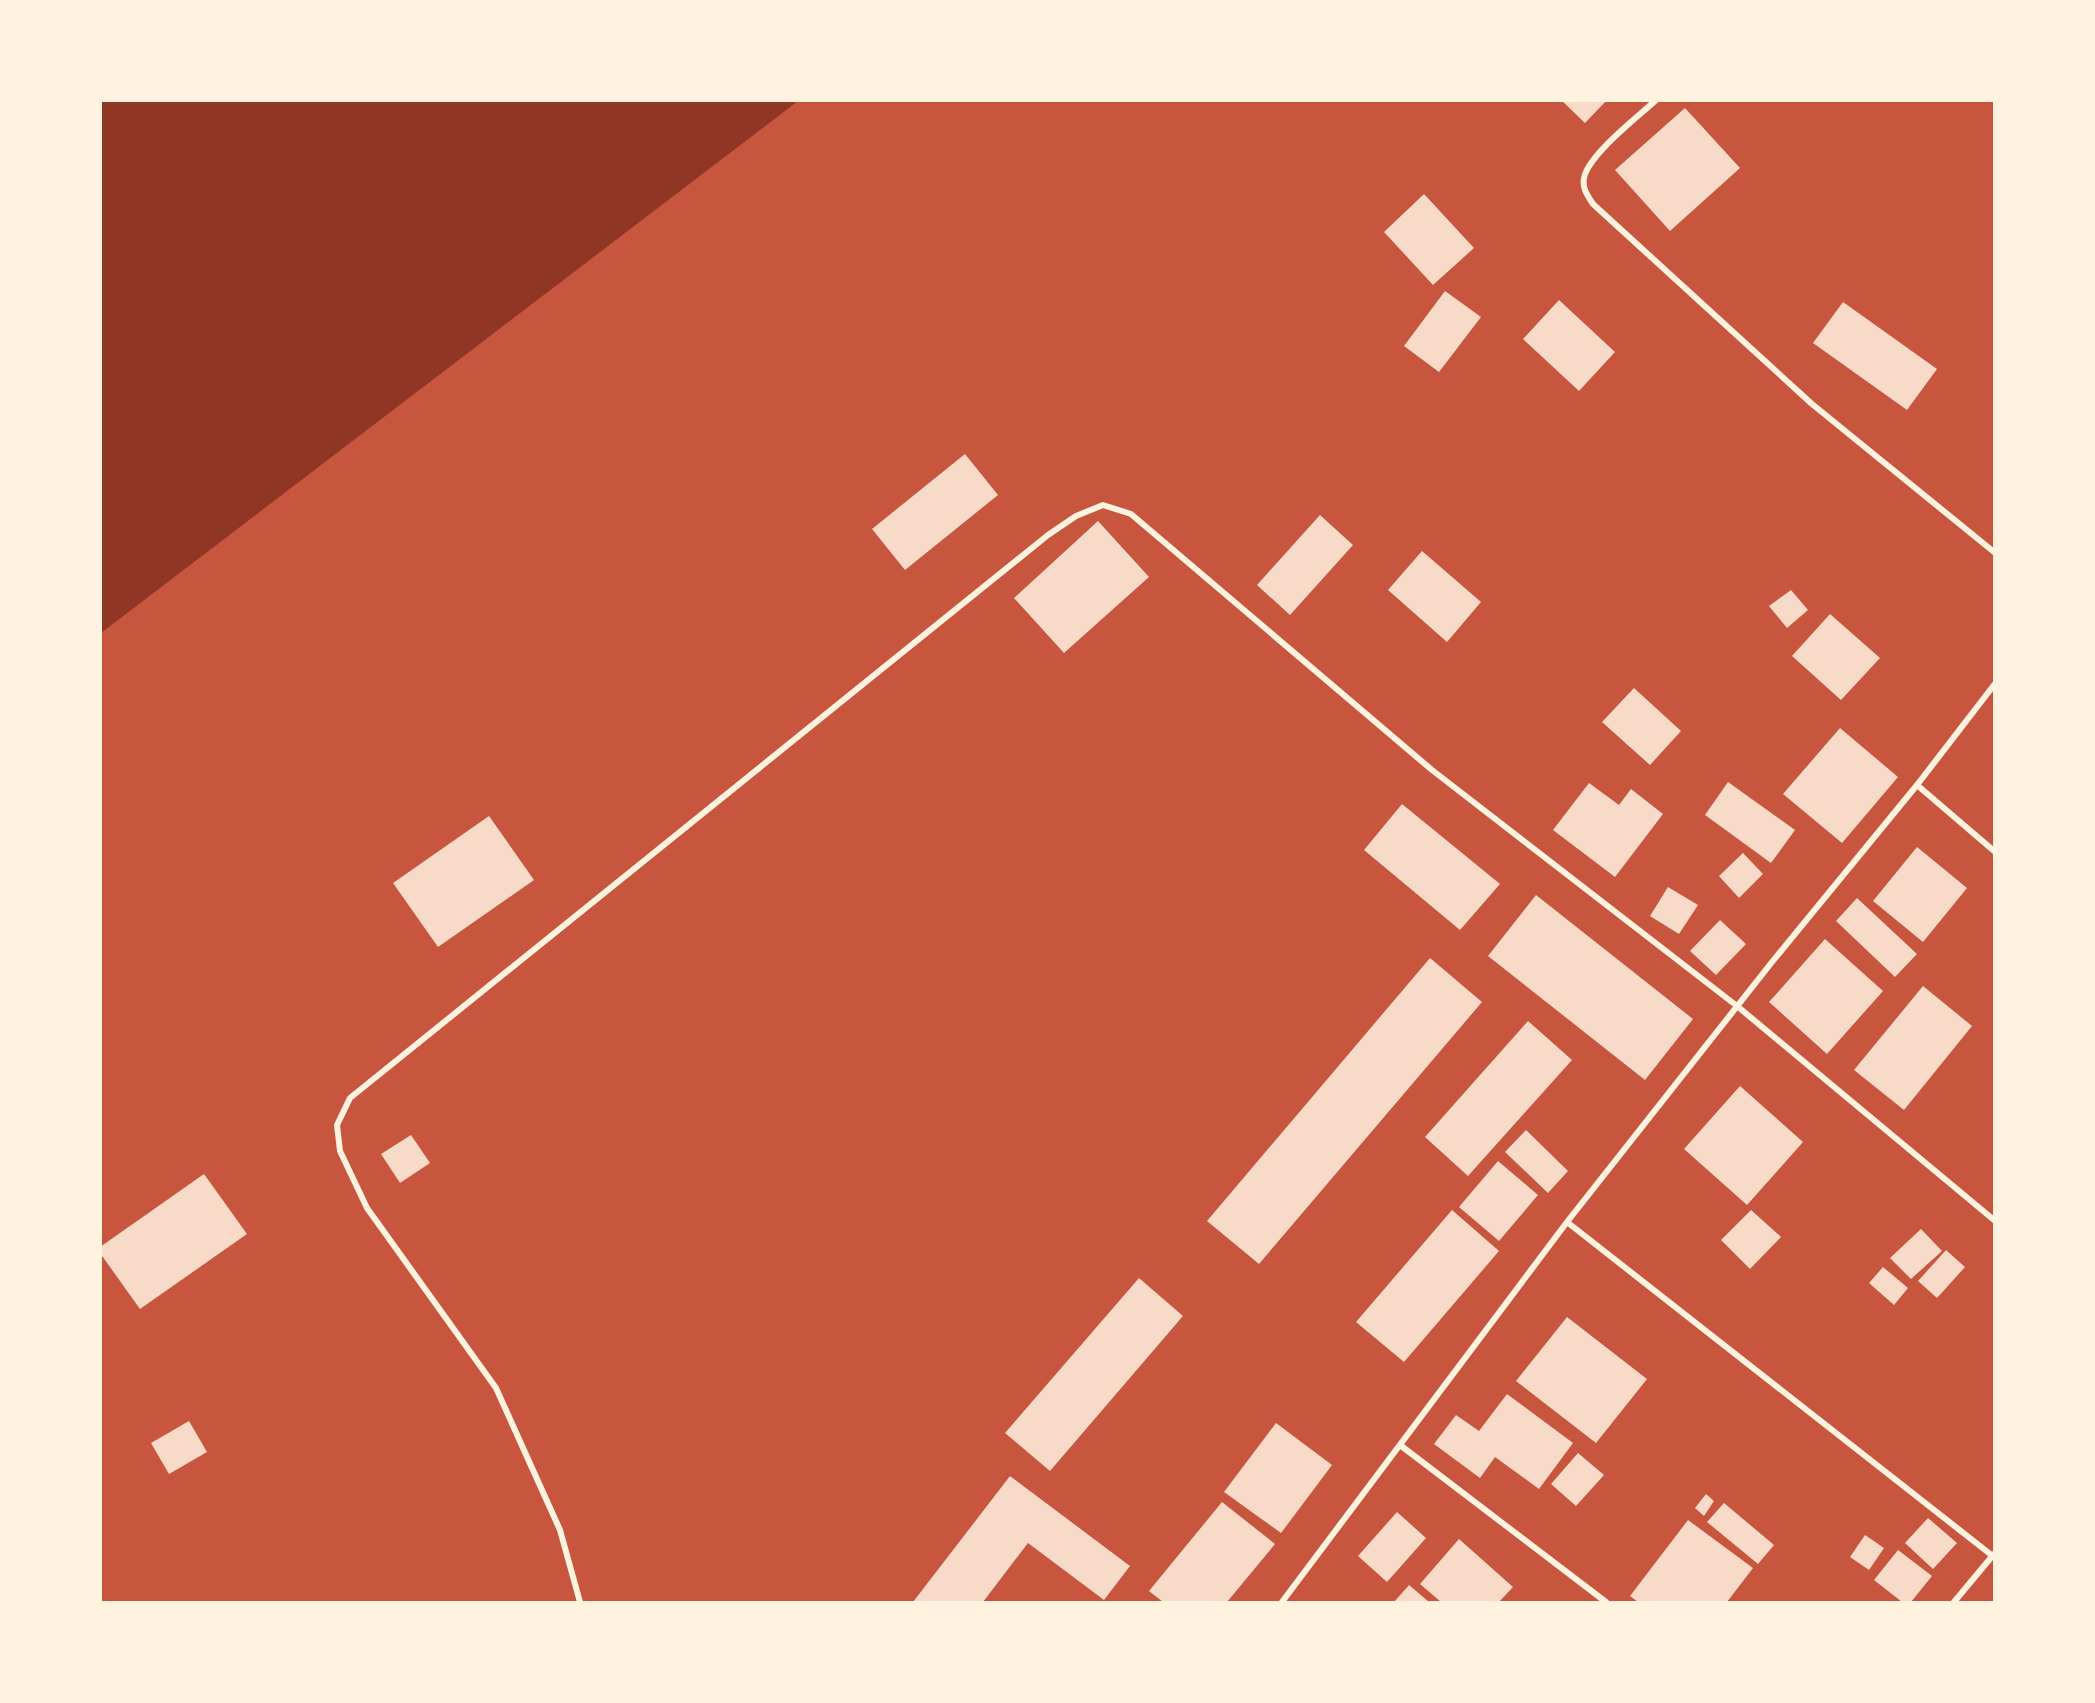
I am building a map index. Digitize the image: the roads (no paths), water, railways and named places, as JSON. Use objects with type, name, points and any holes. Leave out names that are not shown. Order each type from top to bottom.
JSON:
[{"type":"street","points":[[1656,100],[1592,159],[1584,177],[1584,190],[1593,204],[1812,404],[1995,552]]},
{"type":"street","points":[[580,1602],[560,1530],[496,1388],[367,1208],[340,1151],[338,1125],[350,1098],[1048,535],[1076,516],[1103,505],[1131,514],[1432,770],[1737,1006],[1995,1220]]},
{"type":"street","points":[[1282,1602],[1566,1222],[1995,685]]},
{"type":"street","points":[[1917,785],[1995,851]]},
{"type":"street","points":[[1566,1222],[1994,1555],[1954,1602]]},
{"type":"street","points":[[1401,1445],[1606,1602]]}]
